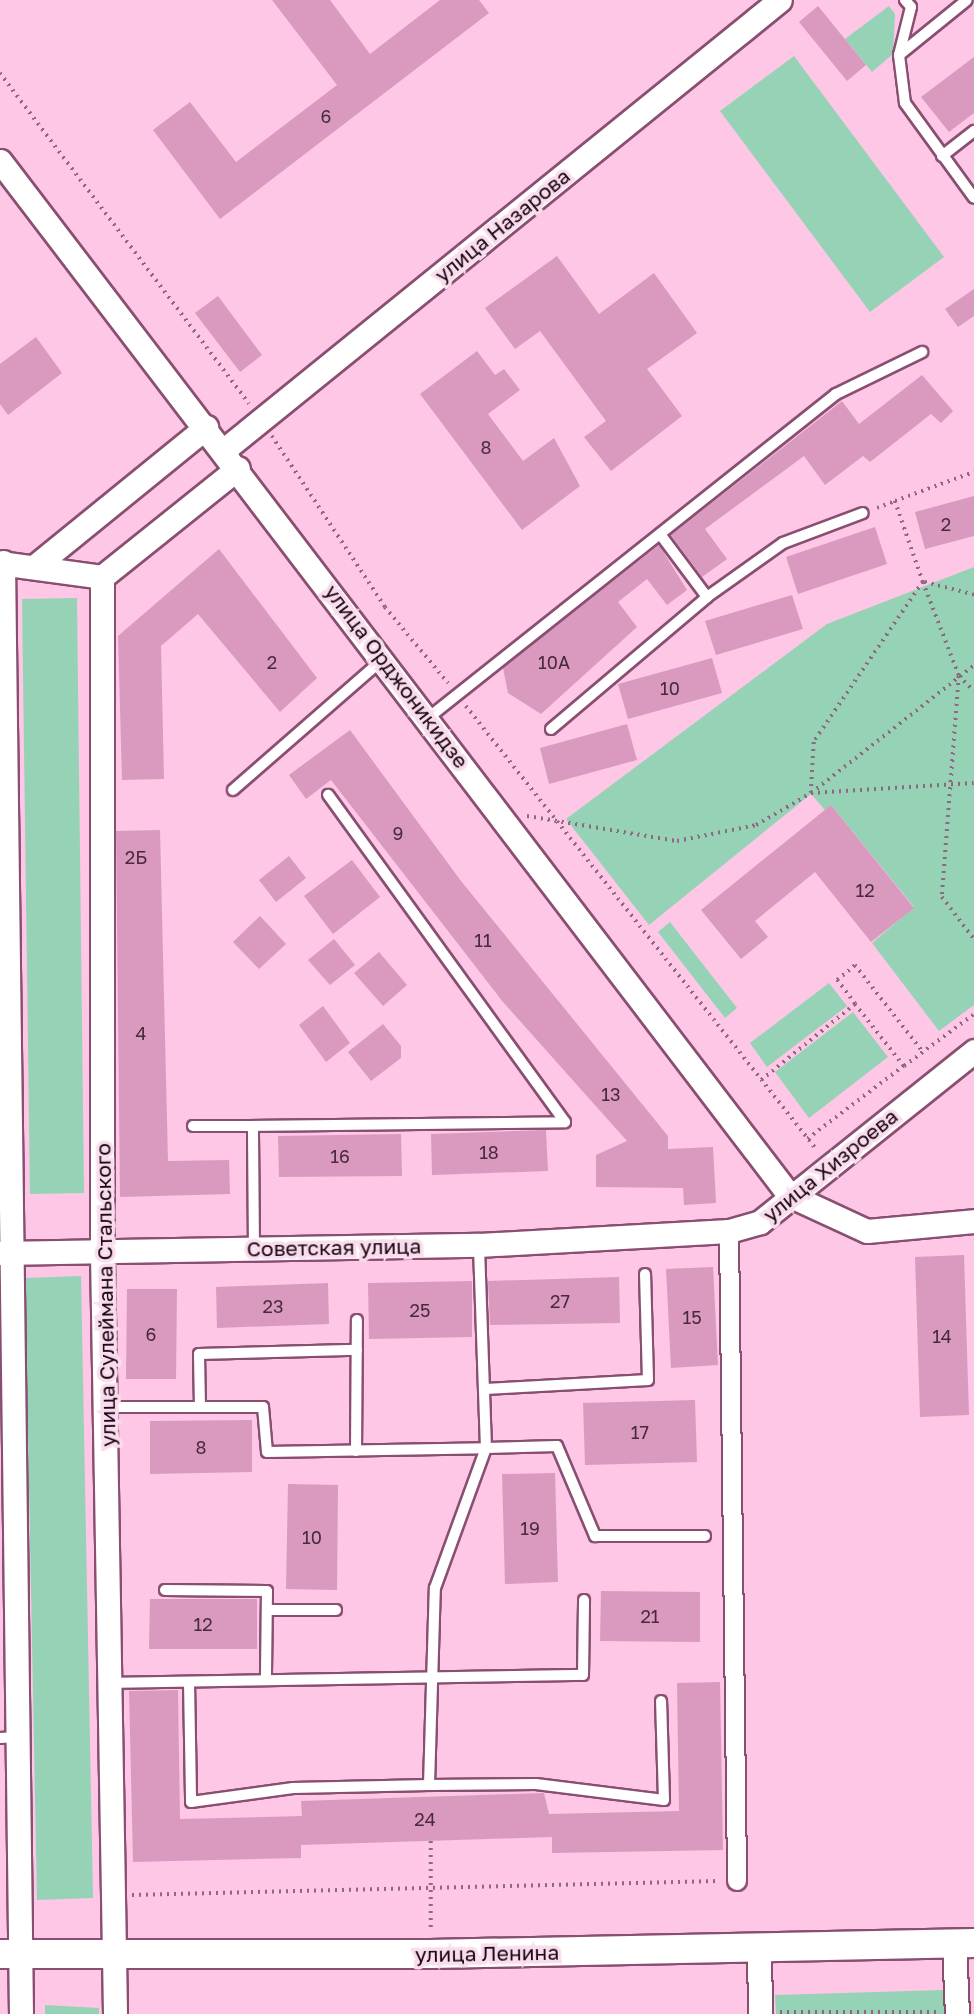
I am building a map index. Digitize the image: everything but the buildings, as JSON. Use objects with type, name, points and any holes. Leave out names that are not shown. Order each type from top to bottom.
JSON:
[{"type":"street","name":"улица Назарова","points":[[223,450],[780,0]]},
{"type":"street","name":"улица Орджоникидзе","points":[[0,161],[238,468],[789,1195]]},
{"type":"street","points":[[34,567],[206,427]]},
{"type":"street","points":[[21,2014],[10,1954],[2,562],[102,577],[238,468]]},
{"type":"street","name":"улица Сулеймана Стальского","points":[[102,577],[102,1253],[107,1407],[114,2014]]},
{"type":"street","name":"улица Хизроева","points":[[667,1234],[729,1231],[760,1222],[789,1195],[974,1051]]},
{"type":"street","points":[[789,1195],[867,1231],[974,1221]]},
{"type":"street","points":[[729,1231],[737,1881]]},
{"type":"street","name":"Советская улица","points":[[8,1253],[479,1244],[667,1234]]},
{"type":"street","points":[[957,2013],[964,1943]]},
{"type":"street","name":"улица Ленина","points":[[10,1954],[430,1954],[964,1943]]},
{"type":"street","points":[[759,1948],[760,2013]]},
{"type":"lane","points":[[905,0],[911,7],[900,55],[905,103],[974,198]]},
{"type":"lane","points":[[900,55],[967,0]]},
{"type":"lane","points":[[942,156],[974,131]]},
{"type":"lane","points":[[428,718],[836,394],[922,352]]},
{"type":"lane","points":[[551,729],[707,597],[783,543],[863,513]]},
{"type":"lane","points":[[660,534],[707,597]]},
{"type":"lane","points":[[233,790],[383,659]]},
{"type":"lane","points":[[193,1126],[565,1122],[328,795]]},
{"type":"lane","points":[[253,1126],[254,1248]]},
{"type":"lane","points":[[429,1785],[429,1674],[435,1588],[486,1448],[479,1244]]},
{"type":"lane","points":[[486,1389],[648,1380],[645,1274]]},
{"type":"lane","points":[[356,1451],[357,1320]]},
{"type":"lane","points":[[200,1407],[199,1354],[357,1350]]},
{"type":"lane","points":[[107,1407],[263,1406],[267,1452],[557,1446],[594,1536],[705,1536]]},
{"type":"lane","points":[[165,1590],[267,1591],[266,1678]]},
{"type":"lane","points":[[110,1684],[429,1674],[583,1675],[584,1600]]},
{"type":"lane","points":[[267,1610],[336,1610]]},
{"type":"lane","points":[[189,1682],[191,1802],[293,1788],[536,1784],[664,1800],[661,1701]]},
{"type":"path","points":[[0,73],[261,420],[385,607],[458,695],[558,825],[829,1164]]},
{"type":"path","points":[[863,513],[974,472]]},
{"type":"path","points":[[895,501],[959,676],[954,784],[942,897],[974,939]]},
{"type":"path","points":[[923,582],[974,595]]},
{"type":"path","points":[[811,793],[814,742],[923,582]]},
{"type":"path","points":[[496,807],[558,825],[677,841],[756,824],[811,793],[974,665]]},
{"type":"path","points":[[959,676],[974,691]]},
{"type":"path","points":[[811,793],[974,783]]},
{"type":"path","points":[[904,1066],[837,980],[855,965],[923,1052]]},
{"type":"path","points":[[761,1080],[855,1004]]},
{"type":"path","points":[[808,1139],[974,1014]]},
{"type":"path","points":[[430,1954],[431,1841]]},
{"type":"path","points":[[111,1895],[737,1881]]},
{"type":"path","points":[[760,2013],[957,2013]]},
{"type":"green space","points":[[889,6],[895,14],[893,54],[872,72],[845,39]]},
{"type":"green space","points":[[794,56],[944,257],[870,312],[720,111]]},
{"type":"green space","points":[[974,567],[974,1005],[939,1031],[872,943],[914,907],[831,805],[825,810],[811,794],[649,925],[566,819],[827,624]]},
{"type":"green space","points":[[77,598],[84,1193],[30,1194],[22,599]]},
{"type":"green space","points":[[670,922],[737,1008],[725,1018],[658,932]]},
{"type":"green space","points":[[829,983],[847,1006],[767,1067],[750,1043]]},
{"type":"green space","points":[[853,1012],[888,1057],[809,1118],[775,1072]]},
{"type":"green space","points":[[81,1276],[93,1898],[37,1900],[25,1278]]},
{"type":"green space","points":[[944,1990],[944,2014],[776,2014],[775,1995]]},
{"type":"green space","points":[[45,2005],[99,2008],[99,2014],[45,2014]]}]
